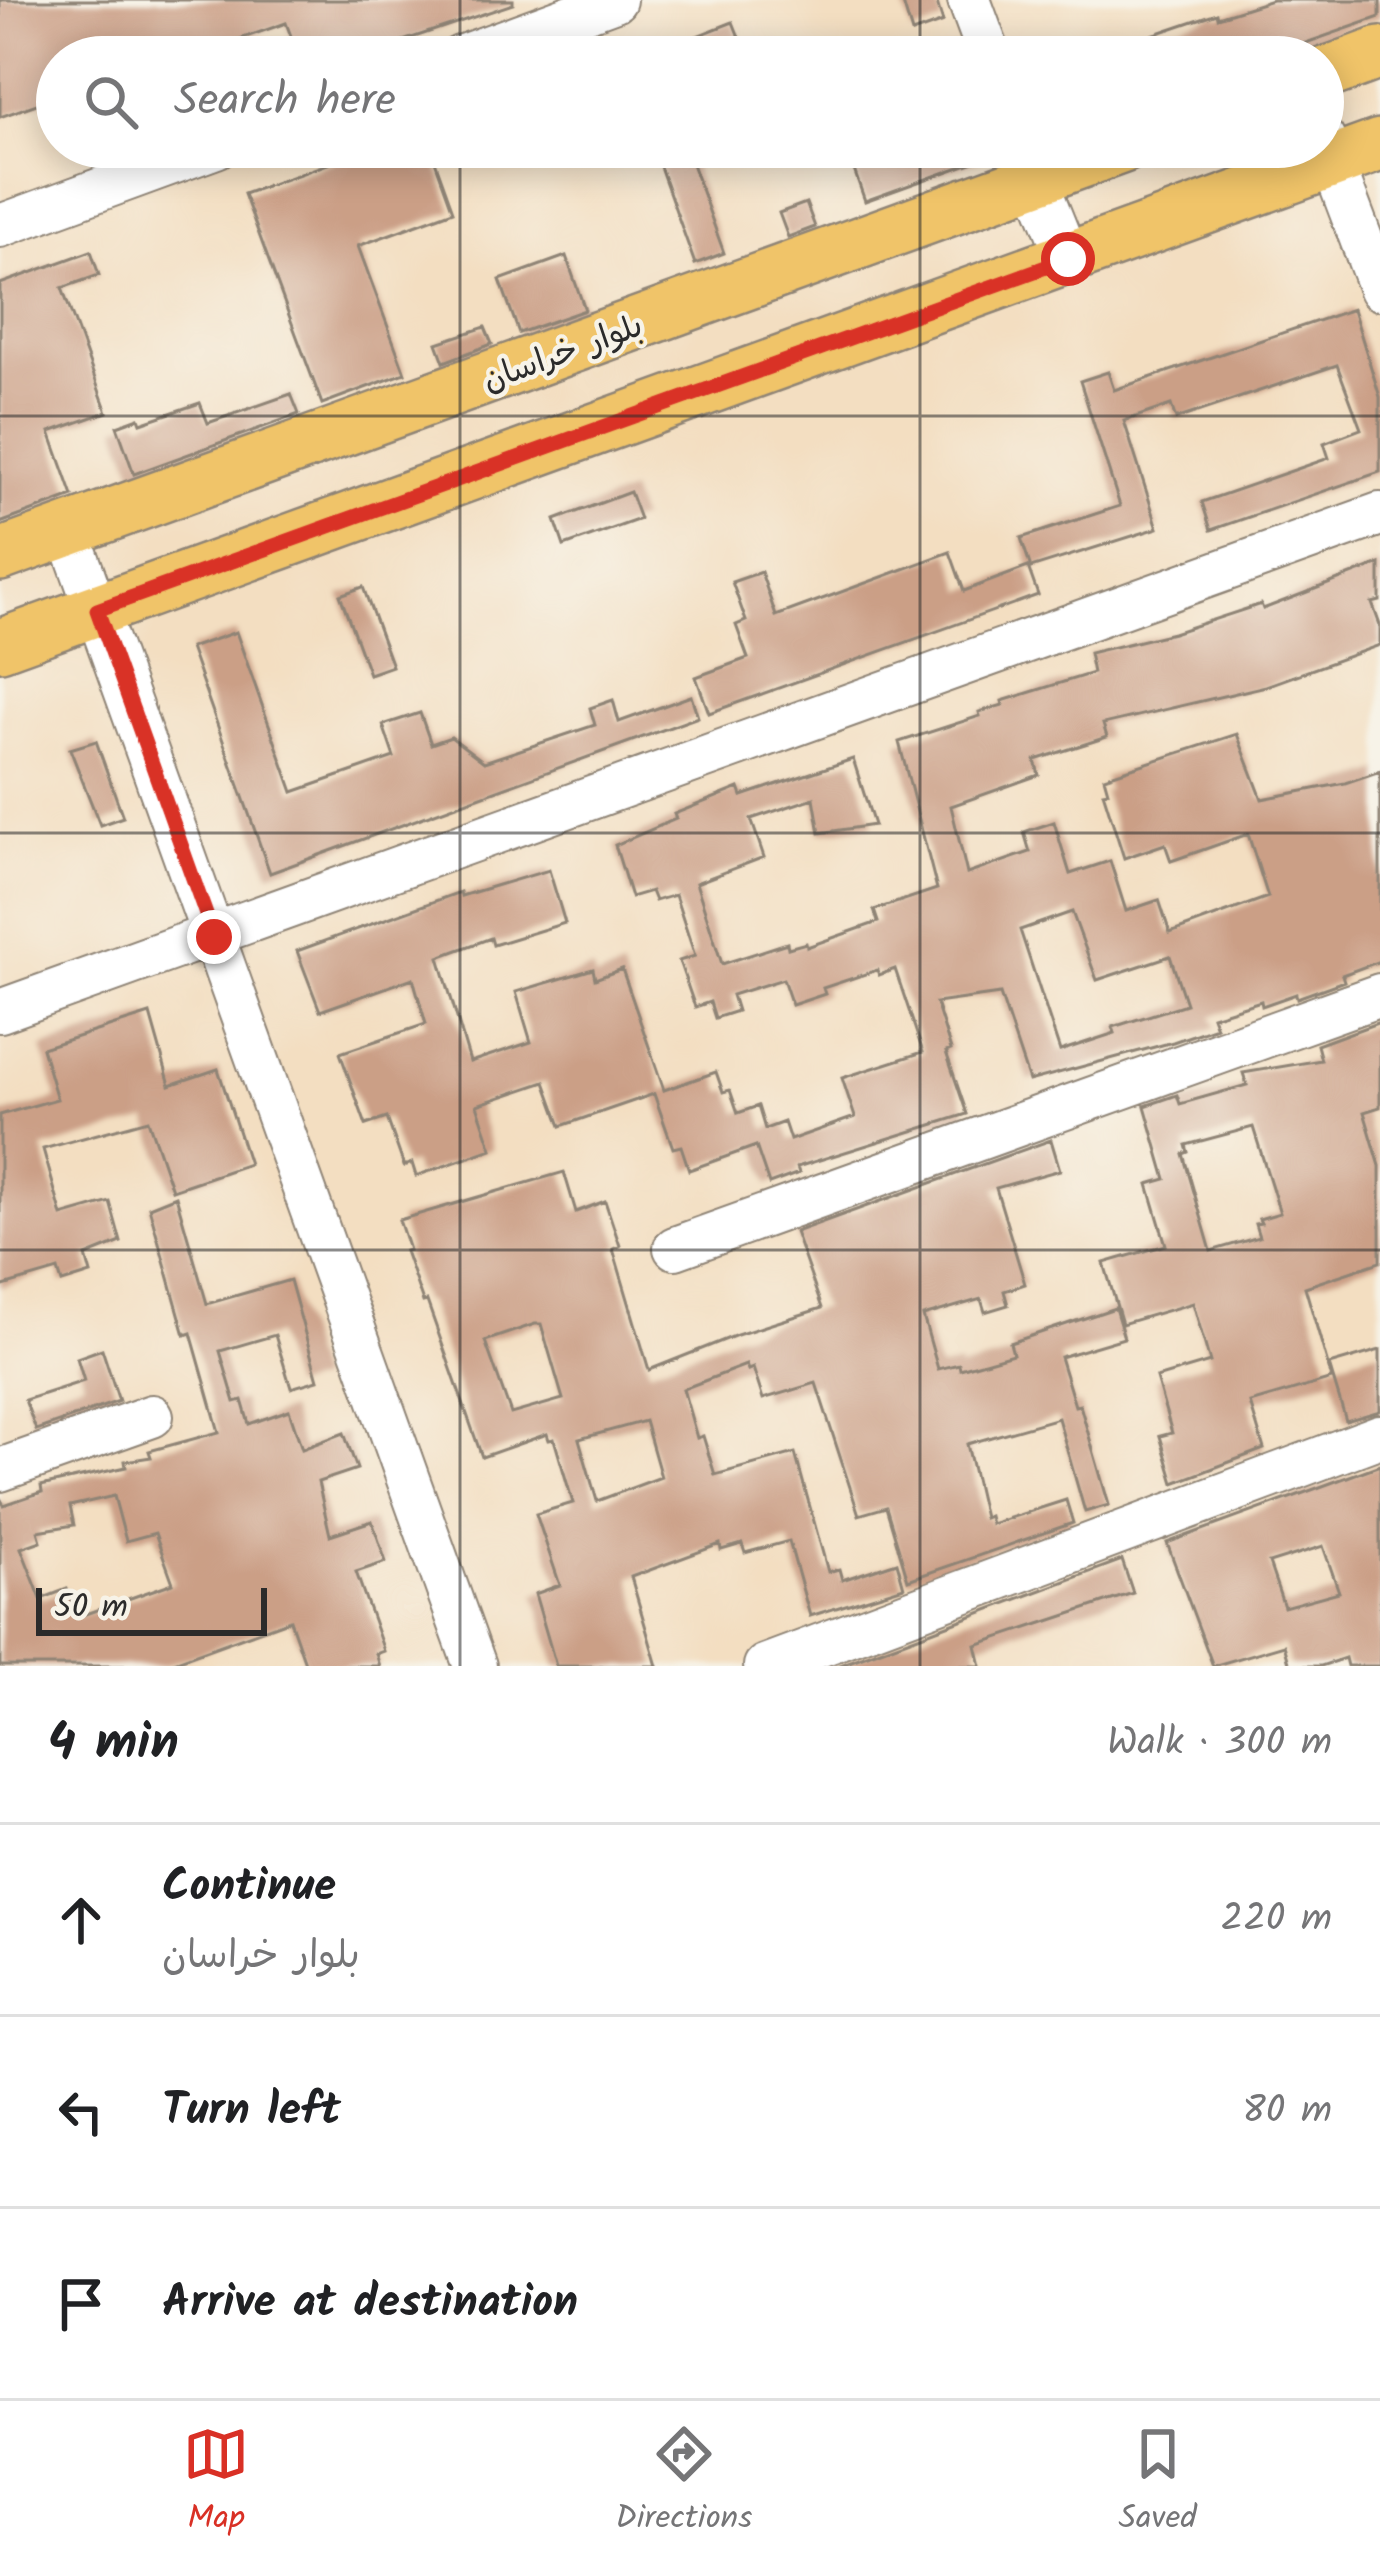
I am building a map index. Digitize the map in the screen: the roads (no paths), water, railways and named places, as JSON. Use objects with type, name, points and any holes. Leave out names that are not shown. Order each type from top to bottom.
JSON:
[{"type":"main road","points":[[1344,66],[1380,53]]},
{"type":"main road","points":[[1344,149],[1380,146]]},
{"type":"main road","name":"بلوار خراسان","points":[[0,555],[1016,168]]},
{"type":"main road","points":[[0,645],[1068,259],[1285,168]]},
{"type":"street","points":[[970,0],[983,36]]},
{"type":"street","points":[[515,36],[604,2]]},
{"type":"street","points":[[0,226],[159,168]]},
{"type":"street","points":[[1031,168],[1068,259]]},
{"type":"street","points":[[1335,168],[1380,289]]},
{"type":"street","points":[[0,1011],[1380,514]]},
{"type":"street","points":[[68,531],[475,1666]]},
{"type":"street","points":[[675,1248],[1380,995]]},
{"type":"street","points":[[0,1470],[152,1416]]},
{"type":"street","points":[[765,1666],[1380,1436]]}]
